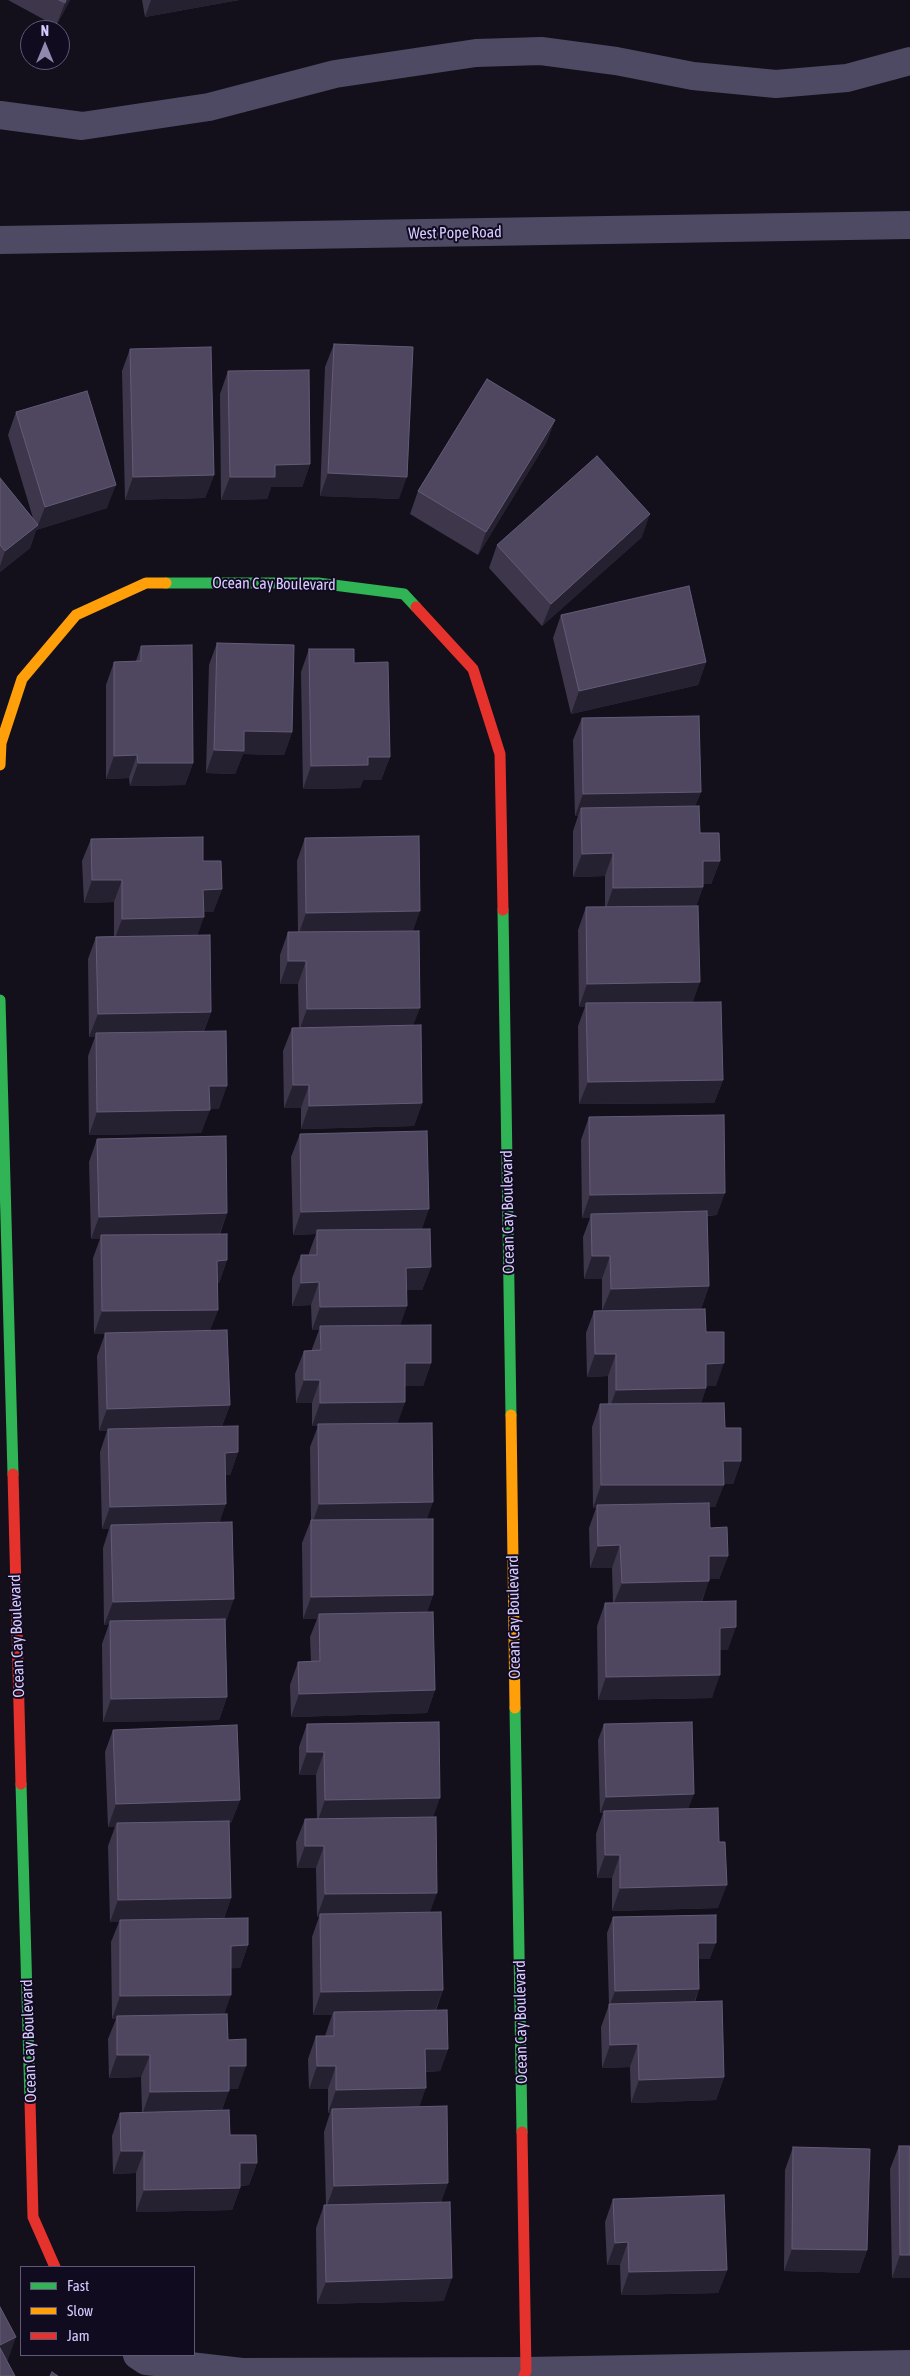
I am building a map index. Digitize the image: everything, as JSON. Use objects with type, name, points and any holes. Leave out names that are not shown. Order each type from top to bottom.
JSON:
[{"type":"street","points":[[0,115],[82,126],[209,107],[335,74],[476,53],[541,51],[616,61],[693,76],[776,84],[847,78],[910,61]]},
{"type":"street","name":"West Pope Road","points":[[0,240],[910,225]]},
{"type":"street","name":"Ocean Cay Boulevard","points":[[0,765],[1,743],[22,679],[76,615],[146,583],[318,583],[404,594],[473,669],[500,754],[526,2374]]},
{"type":"street","name":"Ocean Cay Boulevard","points":[[0,1000],[33,2217],[55,2266]]},
{"type":"street","points":[[139,2356],[146,2361],[242,2372],[526,2374],[910,2364]]},
{"type":"building","points":[[334,344],[413,347],[407,477],[328,473]]},
{"type":"building","points":[[211,347],[214,475],[133,477],[130,349]]},
{"type":"building","points":[[309,370],[310,464],[275,465],[275,477],[230,477],[228,371]]},
{"type":"building","points":[[487,379],[555,420],[486,532],[418,491]]},
{"type":"building","points":[[87,391],[116,485],[45,507],[16,412]]},
{"type":"building","points":[[597,456],[650,514],[551,604],[497,545]]},
{"type":"building","points":[[0,478],[38,525],[5,551],[0,545]]},
{"type":"building","points":[[689,586],[706,662],[579,691],[561,615]]},
{"type":"building","points":[[217,643],[294,645],[292,732],[244,731],[244,751],[214,750]]},
{"type":"building","points":[[192,645],[193,763],[138,763],[137,755],[114,756],[114,662],[141,661],[141,646]]},
{"type":"building","points":[[309,649],[354,649],[354,663],[388,662],[390,757],[368,757],[368,765],[311,766]]},
{"type":"building","points":[[699,716],[701,792],[583,794],[582,718]]},
{"type":"building","points":[[699,806],[700,833],[719,833],[720,861],[703,861],[703,887],[613,888],[613,853],[582,854],[581,808]]},
{"type":"building","points":[[419,836],[420,911],[306,913],[305,838]]},
{"type":"building","points":[[203,837],[203,861],[221,861],[222,889],[203,890],[204,917],[122,919],[122,880],[92,880],[91,839]]},
{"type":"building","points":[[698,906],[700,982],[587,984],[586,907]]},
{"type":"building","points":[[419,931],[420,1008],[307,1009],[306,961],[288,961],[288,932]]},
{"type":"building","points":[[210,935],[211,1012],[98,1014],[96,937]]},
{"type":"building","points":[[721,1002],[723,1080],[588,1082],[586,1003]]},
{"type":"building","points":[[421,1025],[422,1103],[309,1106],[309,1085],[293,1085],[292,1028]]},
{"type":"building","points":[[226,1031],[227,1086],[209,1086],[210,1110],[97,1112],[96,1033]]},
{"type":"building","points":[[724,1115],[725,1193],[590,1195],[589,1117]]},
{"type":"building","points":[[427,1131],[429,1209],[301,1212],[300,1134]]},
{"type":"building","points":[[226,1136],[227,1213],[99,1217],[97,1139]]},
{"type":"building","points":[[707,1211],[709,1286],[611,1289],[610,1256],[592,1256],[591,1214]]},
{"type":"building","points":[[430,1229],[431,1267],[406,1268],[407,1306],[320,1307],[319,1282],[301,1283],[301,1255],[317,1255],[317,1230]]},
{"type":"building","points":[[227,1234],[227,1260],[217,1261],[218,1310],[102,1311],[101,1235]]},
{"type":"building","points":[[705,1309],[706,1332],[724,1332],[724,1363],[706,1364],[706,1388],[616,1390],[616,1354],[595,1354],[594,1311]]},
{"type":"building","points":[[431,1325],[431,1363],[405,1363],[405,1402],[320,1403],[320,1380],[304,1380],[304,1351],[321,1350],[320,1326]]},
{"type":"building","points":[[227,1330],[230,1405],[107,1409],[105,1333]]},
{"type":"building","points":[[724,1403],[725,1428],[741,1428],[741,1461],[723,1461],[724,1485],[601,1485],[600,1404]]},
{"type":"building","points":[[432,1423],[433,1502],[319,1504],[318,1424]]},
{"type":"building","points":[[238,1426],[238,1452],[225,1453],[226,1504],[110,1507],[108,1429]]},
{"type":"building","points":[[709,1503],[710,1528],[727,1527],[728,1556],[709,1556],[709,1581],[622,1583],[620,1545],[598,1546],[597,1505]]},
{"type":"building","points":[[433,1519],[433,1595],[311,1597],[311,1520]]},
{"type":"building","points":[[232,1522],[234,1599],[113,1602],[111,1525]]},
{"type":"building","points":[[736,1601],[736,1627],[720,1628],[720,1675],[606,1677],[605,1603]]},
{"type":"building","points":[[433,1612],[435,1690],[299,1694],[298,1662],[320,1661],[319,1614]]},
{"type":"building","points":[[225,1619],[227,1697],[111,1699],[110,1621]]},
{"type":"building","points":[[439,1722],[440,1798],[325,1800],[324,1752],[307,1752],[307,1724]]},
{"type":"building","points":[[692,1722],[694,1794],[606,1797],[604,1724]]},
{"type":"building","points":[[237,1725],[240,1800],[116,1804],[113,1730]]},
{"type":"building","points":[[718,1808],[719,1842],[725,1842],[727,1885],[620,1888],[620,1855],[605,1855],[604,1811]]},
{"type":"building","points":[[436,1817],[437,1893],[325,1894],[324,1846],[305,1846],[305,1819]]},
{"type":"building","points":[[229,1821],[231,1898],[118,1900],[117,1823]]},
{"type":"building","points":[[441,1912],[443,1990],[321,1992],[320,1914]]},
{"type":"building","points":[[716,1915],[716,1943],[698,1943],[699,1989],[615,1991],[613,1917]]},
{"type":"building","points":[[248,1918],[248,1945],[231,1946],[231,1995],[120,1996],[120,1920]]},
{"type":"building","points":[[722,2001],[724,2077],[639,2080],[638,2044],[610,2045],[609,2004]]},
{"type":"building","points":[[447,2010],[448,2049],[425,2049],[426,2088],[336,2090],[336,2066],[317,2066],[316,2036],[334,2036],[334,2012]]},
{"type":"building","points":[[227,2014],[228,2040],[246,2039],[246,2066],[229,2066],[229,2091],[150,2092],[150,2055],[117,2055],[117,2016]]},
{"type":"building","points":[[447,2106],[448,2183],[334,2186],[332,2109]]},
{"type":"building","points":[[229,2110],[230,2135],[256,2135],[257,2163],[240,2163],[240,2188],[144,2190],[144,2151],[121,2151],[120,2113]]},
{"type":"building","points":[[899,2146],[910,2146],[910,2255],[900,2255]]},
{"type":"building","points":[[793,2147],[870,2149],[867,2250],[792,2249]]},
{"type":"building","points":[[724,2195],[727,2270],[629,2272],[628,2242],[615,2243],[613,2199]]},
{"type":"building","points":[[450,2202],[452,2278],[326,2282],[324,2205]]},
{"type":"building","points":[[0,2307],[16,2337],[0,2345]]},
{"type":"building","points":[[0,2348],[15,2376],[0,2376]]},
{"type":"building","points":[[52,2372],[58,2376],[50,2376]]},
{"type":"traffic: fast","points":[[166,583],[318,583],[404,594],[416,607]]},
{"type":"traffic: fast","points":[[503,910],[511,1415]]},
{"type":"traffic: fast","points":[[0,1000],[13,1474]]},
{"type":"traffic: fast","points":[[515,1708],[522,2132]]},
{"type":"traffic: fast","points":[[21,1784],[30,2101]]},
{"type":"traffic: slow","points":[[0,765],[1,743],[22,679],[76,615],[146,583],[166,583]]},
{"type":"traffic: slow","points":[[511,1415],[515,1708]]},
{"type":"traffic: jam","points":[[416,607],[473,669],[500,754],[503,910]]},
{"type":"traffic: jam","points":[[13,1474],[21,1784]]},
{"type":"traffic: jam","points":[[30,2101],[33,2217],[55,2266]]},
{"type":"traffic: jam","points":[[522,2132],[526,2371],[524,2376]]}]
